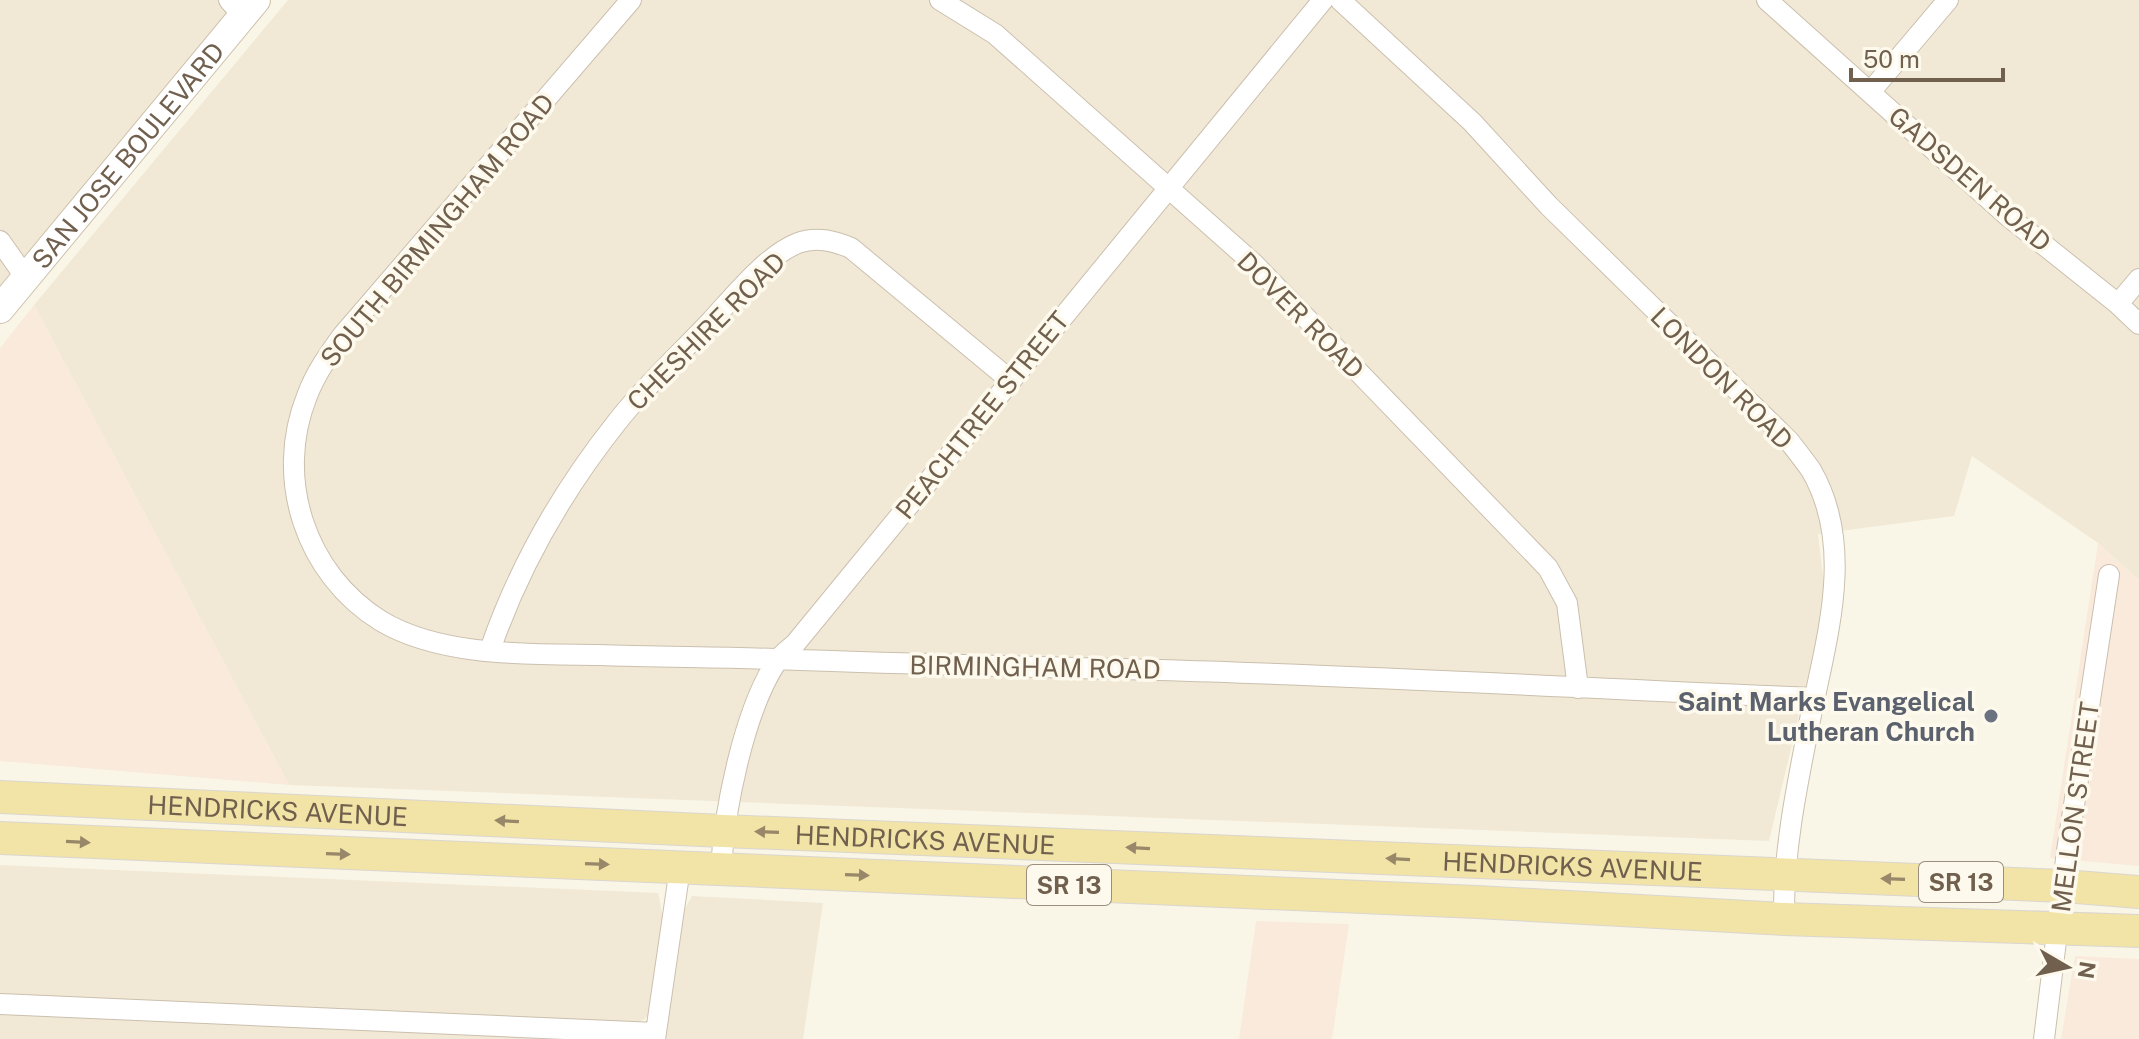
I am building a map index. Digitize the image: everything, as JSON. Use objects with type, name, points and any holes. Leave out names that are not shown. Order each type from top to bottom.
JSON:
[{"type":"main road","name":"HENDRICKS AVENUE","points":[[0,797],[723,831],[2064,886],[2139,892]]},
{"type":"main road","points":[[259,850],[261,809]]},
{"type":"main road","name":"HENDRICKS AVENUE","points":[[0,838],[1477,902],[1784,919],[2139,931]]},
{"type":"main road","points":[[979,880],[981,840]]},
{"type":"main road","points":[[1244,853],[1249,893]]},
{"type":"main road","points":[[1477,902],[1479,863]]},
{"type":"street","name":"SOUTH BIRMINGHAM ROAD","points":[[305,529],[293,476],[294,451],[306,397],[323,365],[389,279],[631,0]]},
{"type":"street","name":"DOVER ROAD","points":[[940,0],[995,34],[1254,264],[1548,568],[1567,603],[1578,688]]},
{"type":"street","name":"PEACHTREE STREET","points":[[721,869],[723,831],[750,718],[777,659],[795,644],[1323,0]]},
{"type":"street","name":"LONDON ROAD","points":[[1340,0],[1472,122],[1549,206],[1789,441],[1811,470],[1825,502],[1834,543],[1835,566],[1830,629],[1784,875],[1784,919]]},
{"type":"street","name":"GADSDEN ROAD","points":[[1767,0],[2009,217],[2139,324]]},
{"type":"street","points":[[1871,91],[1948,0]]},
{"type":"street","name":"SAN JOSE BOULEVARD","points":[[0,309],[243,5]]},
{"type":"street","name":"CHESHIRE ROAD","points":[[490,650],[514,589],[544,534],[583,469],[618,421],[744,286],[781,252],[799,242],[831,240],[851,248],[1010,380]]},
{"type":"street","points":[[0,241],[26,278]]},
{"type":"street","points":[[2118,304],[2139,279]]},
{"type":"street","name":"BIRMINGHAM ROAD","points":[[305,529],[318,557],[341,588],[381,621],[417,638],[490,650],[1160,670],[1815,698]]},
{"type":"street","name":"MELLON STREET","points":[[2044,1039],[2067,851],[2109,575]]},
{"type":"street","points":[[0,1004],[655,1036],[680,868]]},
{"type":"shaded area","points":[[0,0],[239,0],[0,288]]},
{"type":"shaded area","points":[[288,0],[2139,0],[2139,580],[2098,543],[1972,456],[1954,516],[1818,534],[1826,601],[1769,841],[289,785],[34,305]]},
{"type":"shaded area","points":[[34,305],[289,785],[0,761],[0,348]]},
{"type":"shaded area","points":[[2098,543],[2139,580],[2139,866],[2050,858]]},
{"type":"shaded area","points":[[0,865],[658,893],[663,918],[650,1013],[638,1022],[0,995]]},
{"type":"shaded area","points":[[692,896],[823,903],[803,1039],[665,1039],[684,910]]},
{"type":"shaded area","points":[[1256,921],[1349,924],[1332,1039],[1239,1039]]},
{"type":"shaded area","points":[[2075,956],[2139,959],[2139,1039],[2061,1039]]},
{"type":"shaded area","points":[[0,1012],[600,1039],[0,1039]]},
{"type":"place","name":"Saint Marks Evangelical Lutheran Church","points":[[1991,716]]}]
